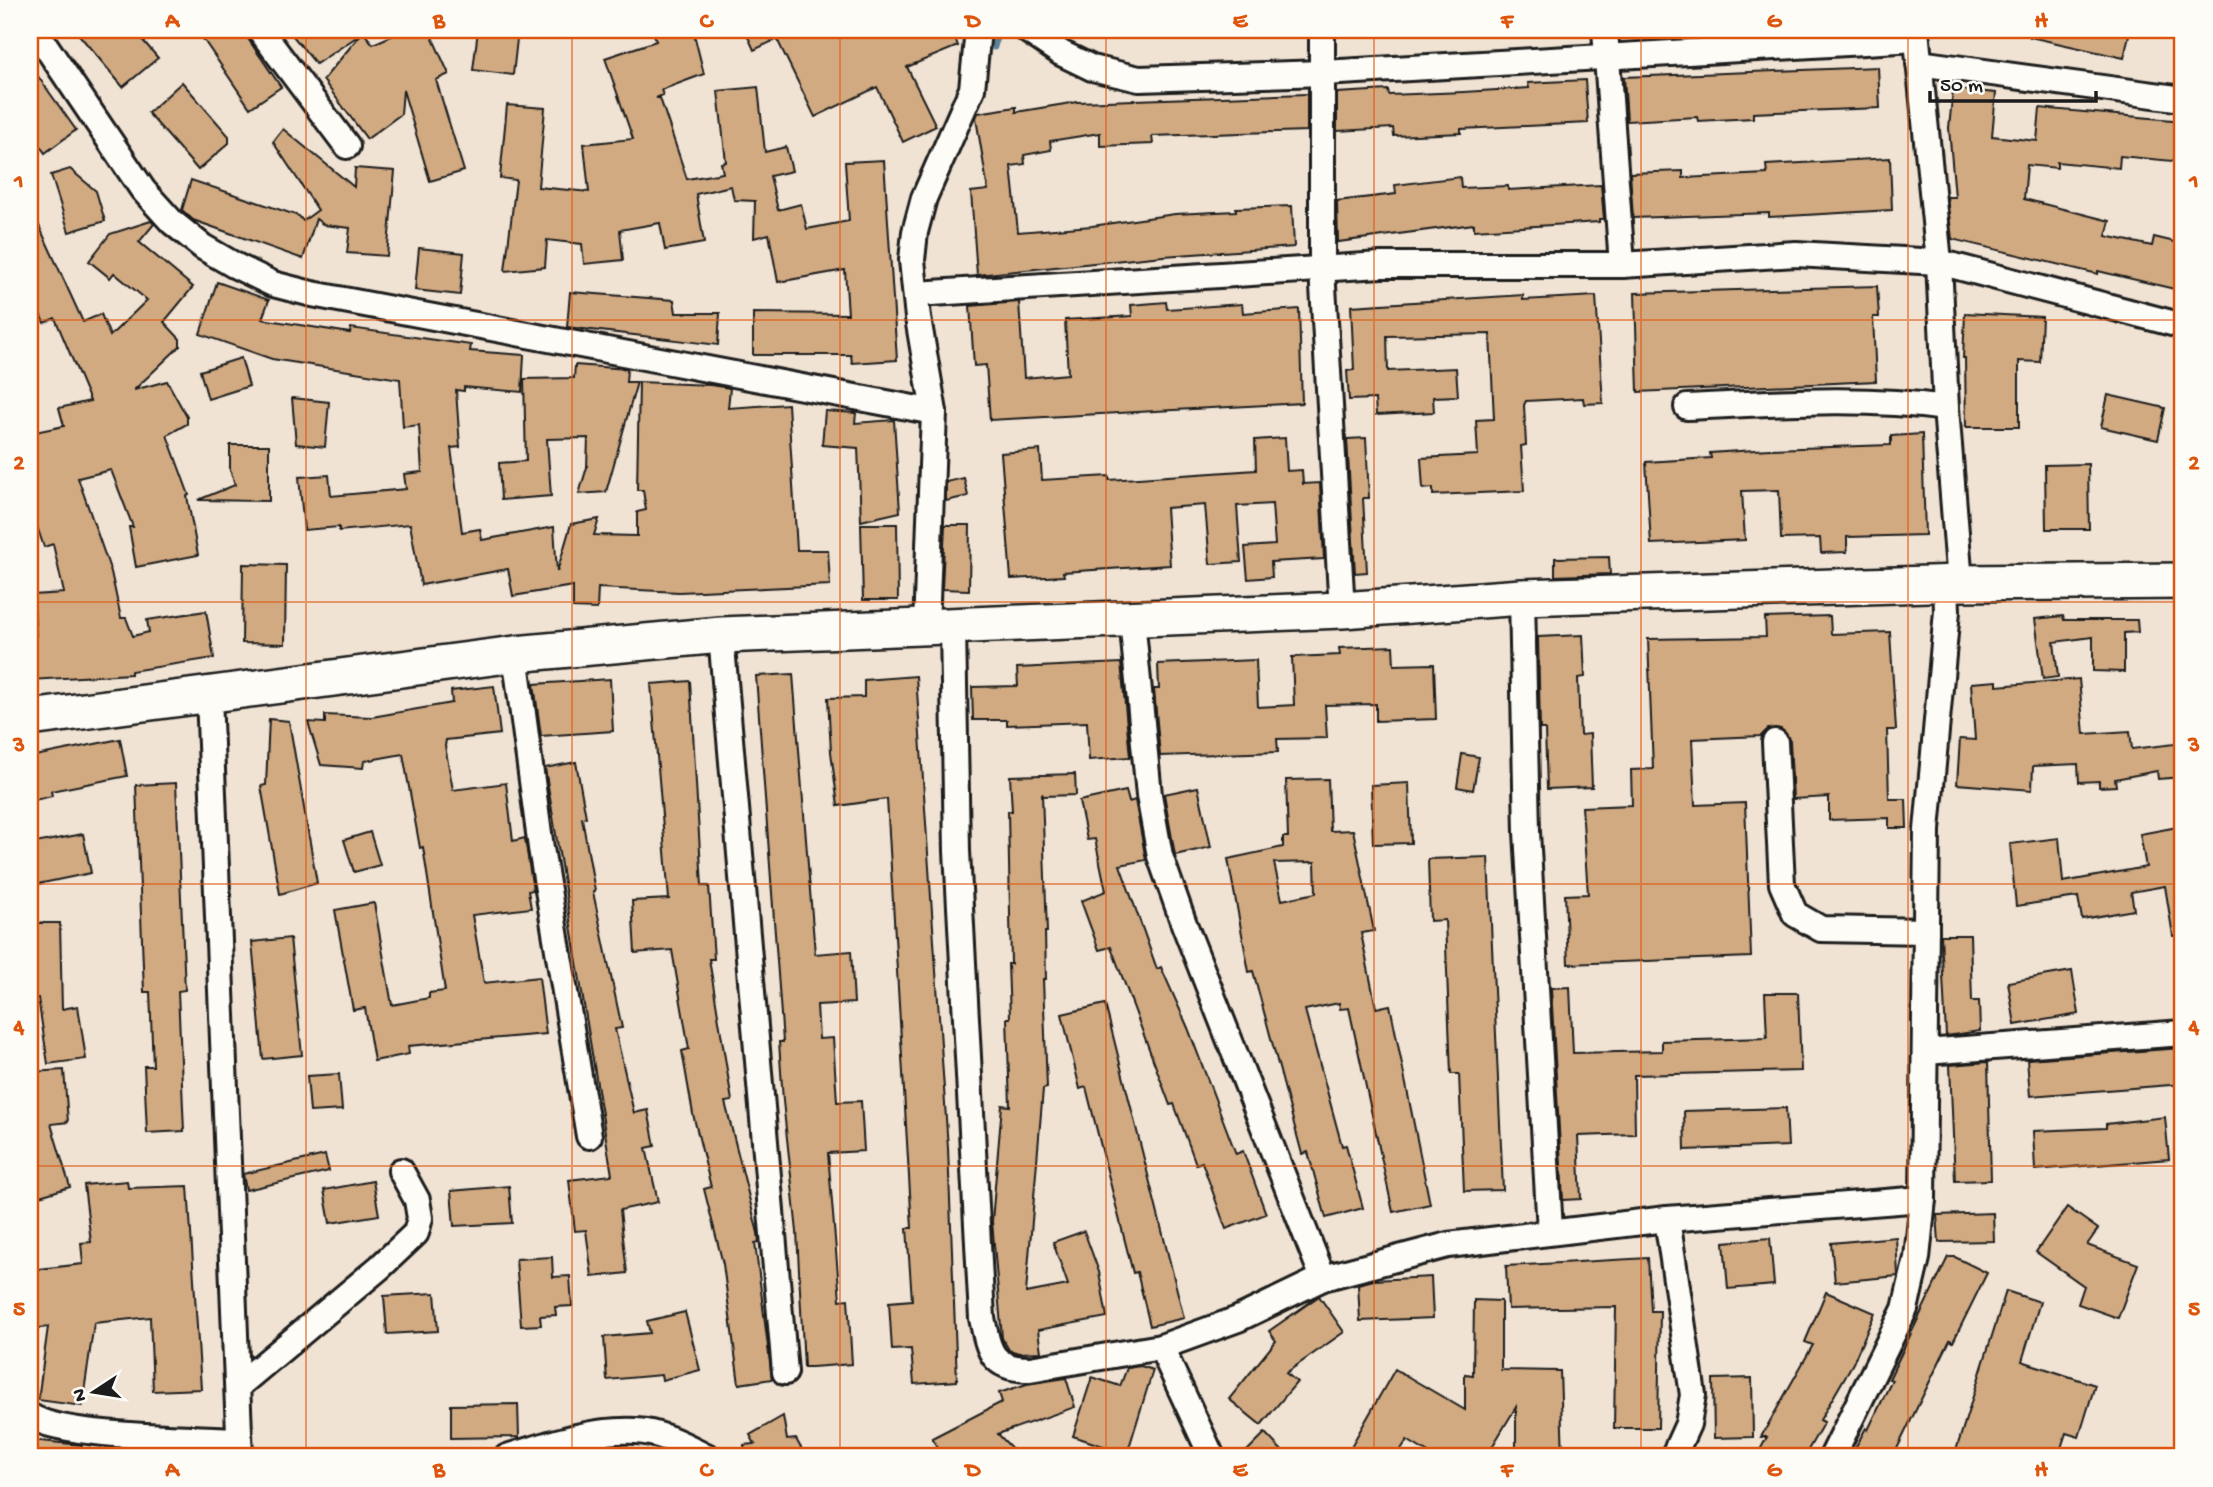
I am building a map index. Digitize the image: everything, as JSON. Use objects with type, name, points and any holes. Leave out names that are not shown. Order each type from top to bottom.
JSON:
[{"type":"street","points":[[35,30],[143,190],[172,222],[203,247],[273,284],[312,294],[934,412]]},
{"type":"street","points":[[260,30],[347,146]]},
{"type":"street","points":[[978,30],[972,89],[924,198],[915,232],[912,260],[934,412],[940,628],[957,851],[982,1318],[988,1345],[997,1363],[1012,1369],[1030,1369],[1161,1347],[1238,1319],[1323,1278],[1448,1245],[1667,1219],[1923,1199]]},
{"type":"street","points":[[1027,30],[1060,41],[1092,68],[1139,79],[1324,73],[1607,54],[1917,44],[2183,99]]},
{"type":"street","points":[[1322,30],[1322,269],[1342,610]]},
{"type":"street","points":[[1605,30],[1622,265]]},
{"type":"street","points":[[1832,1457],[1905,1309],[1917,1258],[1923,1199],[1927,830],[1947,611],[1953,583],[1939,262],[1917,44]]},
{"type":"street","points":[[916,294],[1381,265],[1622,265],[1796,254],[1939,262],[2183,326]]},
{"type":"street","points":[[1687,407],[1895,401],[1946,408]]},
{"type":"street","points":[[30,718],[515,654],[721,635],[1342,610],[1522,597],[1953,583],[2183,581]]},
{"type":"street","points":[[1522,597],[1527,832],[1550,1231]]},
{"type":"street","points":[[1132,619],[1149,795],[1160,856],[1184,924],[1323,1278]]},
{"type":"street","points":[[721,635],[785,1372]]},
{"type":"street","points":[[515,654],[541,848],[589,1136]]},
{"type":"street","points":[[30,1416],[49,1425],[78,1430],[239,1448],[209,696]]},
{"type":"street","points":[[1775,742],[1782,884],[1795,914],[1821,929],[1926,931]]},
{"type":"street","points":[[1925,1052],[2183,1033]]},
{"type":"street","points":[[238,1386],[416,1233],[420,1218],[417,1200],[401,1171]]},
{"type":"street","points":[[1667,1219],[1693,1395],[1683,1454]]},
{"type":"street","points":[[1161,1347],[1212,1457]]},
{"type":"street","points":[[507,1457],[569,1437],[637,1431],[677,1442],[708,1457]]},
{"type":"building","points":[[75,30],[134,30],[158,58],[123,87]]},
{"type":"building","points":[[197,30],[242,30],[281,87],[250,108]]},
{"type":"building","points":[[288,30],[366,30],[363,32],[373,44],[405,30],[429,30],[449,74],[436,80],[464,171],[430,181],[403,90],[401,114],[367,139],[323,80],[361,34],[316,64]]},
{"type":"building","points":[[478,30],[518,30],[513,75],[473,70]]},
{"type":"building","points":[[653,30],[693,30],[704,74],[661,90],[663,95],[656,98],[660,98],[687,179],[723,173],[721,163],[726,162],[718,91],[758,87],[765,152],[786,147],[792,171],[770,176],[778,210],[801,204],[807,229],[849,221],[845,162],[884,160],[897,360],[852,363],[851,355],[753,355],[753,313],[848,314],[845,270],[778,282],[769,234],[754,238],[755,201],[734,200],[731,186],[696,194],[704,243],[665,250],[660,223],[620,230],[623,260],[584,264],[582,244],[547,240],[545,267],[505,271],[516,180],[500,178],[507,105],[545,108],[538,187],[589,192],[584,144],[633,139],[605,58],[656,41]]},
{"type":"building","points":[[745,30],[952,30],[958,46],[907,67],[936,126],[903,142],[877,87],[815,117],[777,39],[754,50]]},
{"type":"building","points":[[2031,30],[2130,30],[2124,58],[2030,37]]},
{"type":"building","points":[[30,65],[76,130],[45,153],[30,132]]},
{"type":"building","points":[[1878,67],[1880,108],[1753,113],[1753,118],[1698,121],[1697,117],[1627,121],[1624,77]]},
{"type":"building","points":[[1585,80],[1588,123],[1461,129],[1461,133],[1394,136],[1393,128],[1337,131],[1337,93],[1388,90],[1389,95],[1464,92],[1529,88],[1528,83]]},
{"type":"building","points":[[182,82],[229,136],[229,143],[198,170],[148,113]]},
{"type":"building","points":[[1953,89],[1996,93],[1992,136],[2037,141],[2040,108],[2183,121],[2183,162],[2120,156],[2119,168],[2057,162],[2057,168],[2027,165],[2024,199],[2110,221],[2106,236],[2152,246],[2154,237],[2183,244],[2183,291],[1952,239],[1947,197],[1955,197],[1949,128]]},
{"type":"building","points":[[1307,94],[1307,131],[1152,136],[1153,144],[1100,146],[1100,133],[1050,141],[1051,150],[1024,155],[1025,164],[1011,166],[1018,232],[1092,226],[1175,214],[1236,211],[1236,208],[1292,206],[1294,247],[1163,256],[977,275],[971,192],[988,190],[976,118],[978,113],[1016,107],[1016,112],[1077,102]]},
{"type":"building","points":[[283,129],[354,187],[355,168],[395,171],[387,256],[347,253],[350,228],[324,225],[316,219],[303,259],[193,220],[182,210],[191,180],[299,216],[303,221],[318,210],[273,142]]},
{"type":"building","points":[[1890,158],[1892,210],[1769,217],[1769,213],[1633,218],[1630,173],[1683,171],[1683,178],[1767,174],[1766,165]]},
{"type":"building","points":[[70,169],[96,191],[105,221],[69,232],[51,175]]},
{"type":"building","points":[[1460,177],[1461,188],[1508,186],[1508,190],[1601,185],[1604,219],[1599,219],[1599,222],[1474,230],[1474,224],[1338,242],[1337,201],[1396,194],[1395,185]]},
{"type":"building","points":[[30,206],[83,322],[101,314],[110,336],[147,300],[114,273],[110,278],[89,261],[110,234],[151,221],[154,224],[139,242],[193,287],[164,322],[180,339],[180,346],[134,390],[167,381],[187,417],[187,424],[167,435],[189,495],[187,496],[198,555],[136,567],[129,527],[133,527],[111,470],[78,478],[111,572],[121,618],[126,618],[133,636],[149,632],[147,620],[206,611],[214,658],[131,671],[131,674],[30,680],[30,637],[36,636],[33,595],[64,593],[53,544],[44,547],[30,506],[30,433],[64,426],[59,408],[90,401],[55,318],[44,323],[30,290]]},
{"type":"building","points":[[419,248],[464,253],[460,295],[415,290]]},
{"type":"building","points":[[217,282],[269,300],[262,319],[350,333],[351,328],[471,345],[470,351],[524,355],[522,392],[464,387],[464,391],[456,390],[460,447],[451,448],[462,532],[480,529],[482,540],[554,527],[557,572],[571,524],[599,519],[594,535],[637,536],[637,512],[646,510],[643,490],[637,490],[639,382],[730,388],[728,408],[788,404],[797,550],[828,550],[830,585],[679,592],[598,588],[597,609],[573,608],[573,586],[513,596],[508,569],[421,585],[410,524],[339,531],[339,527],[304,530],[299,477],[329,475],[331,496],[406,489],[404,474],[422,472],[419,425],[403,427],[400,379],[272,359],[200,334]]},
{"type":"building","points":[[1877,286],[1879,317],[1873,317],[1876,381],[1638,392],[1635,293]]},
{"type":"building","points":[[570,292],[674,300],[676,313],[720,313],[718,345],[567,327]]},
{"type":"building","points":[[1523,295],[1523,300],[1596,296],[1603,403],[1584,404],[1583,398],[1526,401],[1526,445],[1521,446],[1524,491],[1433,495],[1433,488],[1423,489],[1421,458],[1478,455],[1476,420],[1494,419],[1490,334],[1387,336],[1388,371],[1456,368],[1458,396],[1433,397],[1434,412],[1376,415],[1375,399],[1349,400],[1347,371],[1354,370],[1351,306]]},
{"type":"building","points":[[1019,302],[1024,378],[1068,374],[1065,320],[1132,316],[1131,305],[1166,302],[1167,309],[1242,304],[1243,313],[1299,309],[1302,403],[990,420],[986,365],[974,366],[970,306]]},
{"type":"building","points":[[1965,313],[2042,317],[2040,362],[2019,361],[2019,427],[1966,427],[1963,358]]},
{"type":"building","points":[[241,358],[249,386],[208,399],[200,371]]},
{"type":"building","points":[[575,365],[627,369],[626,382],[637,382],[606,492],[579,494],[587,467],[588,438],[547,439],[551,496],[501,500],[499,463],[526,461],[524,379],[574,378]]},
{"type":"building","points":[[2108,395],[2165,408],[2158,440],[2101,427]]},
{"type":"building","points":[[292,398],[329,402],[325,447],[296,444]]},
{"type":"building","points":[[825,411],[856,413],[855,423],[894,420],[900,512],[861,521],[858,448],[822,445]]},
{"type":"building","points":[[1922,434],[1925,535],[1847,537],[1847,552],[1821,553],[1820,538],[1781,539],[1779,490],[1742,491],[1745,540],[1651,544],[1646,462],[1711,458],[1710,453],[1891,445],[1891,436]]},
{"type":"building","points":[[1285,438],[1287,471],[1302,470],[1303,484],[1320,483],[1324,559],[1271,562],[1272,577],[1248,579],[1245,547],[1275,545],[1272,504],[1237,506],[1241,562],[1210,564],[1205,505],[1166,508],[1170,565],[1063,572],[1064,576],[1011,579],[1001,453],[1040,450],[1042,480],[1109,476],[1109,480],[1256,470],[1255,440]]},
{"type":"building","points":[[1366,438],[1369,498],[1363,498],[1367,572],[1355,573],[1347,439]]},
{"type":"building","points":[[230,445],[269,445],[269,501],[198,500],[235,485],[230,470]]},
{"type":"building","points":[[2088,464],[2089,529],[2046,529],[2045,465]]},
{"type":"building","points":[[964,478],[968,496],[946,501],[946,482]]},
{"type":"building","points":[[861,524],[897,524],[898,600],[863,600]]},
{"type":"building","points":[[945,525],[970,525],[969,590],[942,589]]},
{"type":"building","points":[[1609,557],[1610,574],[1555,576],[1555,558]]},
{"type":"building","points":[[243,564],[286,565],[285,644],[242,643]]},
{"type":"building","points":[[1830,616],[1831,634],[1890,632],[1896,730],[1887,730],[1889,799],[1906,799],[1907,828],[1889,828],[1889,818],[1829,820],[1829,797],[1793,799],[1790,741],[1781,729],[1768,729],[1761,736],[1692,739],[1695,805],[1745,803],[1751,957],[1568,964],[1565,895],[1588,894],[1582,807],[1632,805],[1631,770],[1653,769],[1648,639],[1766,637],[1765,618]]},
{"type":"building","points":[[2063,616],[2064,620],[2137,620],[2138,632],[2124,633],[2124,672],[2093,671],[2093,637],[2054,642],[2058,677],[2043,679],[2035,619]]},
{"type":"building","points":[[1583,635],[1585,677],[1578,678],[1580,735],[1590,734],[1592,787],[1547,789],[1545,729],[1540,729],[1538,637]]},
{"type":"building","points":[[1393,646],[1394,665],[1434,664],[1436,719],[1376,721],[1376,704],[1325,705],[1327,738],[1277,739],[1278,752],[1160,756],[1154,689],[1159,689],[1158,664],[1256,660],[1258,707],[1294,705],[1292,657],[1340,655],[1339,648]]},
{"type":"building","points":[[1121,663],[1130,757],[1089,760],[1087,722],[1007,725],[1007,720],[973,720],[972,687],[1018,686],[1017,668]]},
{"type":"building","points":[[793,674],[815,954],[851,951],[854,1003],[817,1005],[819,1039],[833,1038],[837,1102],[861,1101],[864,1151],[828,1153],[840,1300],[848,1299],[852,1364],[812,1367],[804,1367],[797,1232],[783,1101],[779,1042],[783,1042],[756,676]]},
{"type":"building","points":[[916,676],[948,1148],[957,1381],[914,1384],[911,1349],[892,1350],[889,1302],[912,1300],[907,1228],[912,1228],[887,799],[838,806],[828,698],[864,697],[864,680]]},
{"type":"building","points":[[610,679],[613,731],[541,736],[534,684]]},
{"type":"building","points":[[2079,679],[2084,734],[2130,731],[2132,749],[2183,743],[2183,777],[2158,779],[2157,771],[2115,779],[2116,786],[2099,787],[2099,781],[2079,782],[2078,764],[2033,766],[2032,790],[1957,784],[1960,739],[1975,740],[1971,683],[1997,681],[1997,686]]},
{"type":"building","points":[[690,681],[702,886],[709,886],[714,959],[709,959],[732,1101],[725,1102],[758,1233],[759,1242],[755,1243],[772,1379],[739,1384],[723,1264],[704,1189],[711,1187],[693,1114],[682,1051],[689,1049],[672,950],[635,953],[632,901],[669,899],[651,684]]},
{"type":"building","points":[[494,686],[500,734],[446,740],[445,746],[453,790],[506,783],[513,841],[525,838],[533,890],[528,891],[531,908],[472,915],[484,983],[539,977],[546,1034],[408,1046],[409,1054],[374,1061],[365,1008],[353,1010],[335,910],[374,903],[392,1005],[429,998],[429,993],[445,991],[423,847],[420,848],[403,754],[364,761],[363,768],[321,765],[308,722],[325,723],[325,715],[372,717],[452,703],[451,691]]},
{"type":"building","points":[[269,719],[289,721],[317,883],[280,894],[261,786],[266,785]]},
{"type":"building","points":[[120,739],[127,776],[51,791],[52,796],[30,801],[30,757]]},
{"type":"building","points":[[1462,754],[1479,757],[1473,790],[1457,787]]},
{"type":"building","points":[[576,762],[586,817],[582,818],[595,891],[593,892],[622,1028],[615,1029],[634,1113],[648,1110],[655,1146],[646,1148],[658,1202],[620,1210],[627,1273],[592,1277],[586,1230],[575,1231],[569,1180],[612,1175],[545,768]]},
{"type":"building","points":[[1075,774],[1076,795],[1043,796],[1042,793],[1047,932],[1046,979],[1043,979],[1047,1088],[1043,1089],[1026,1293],[1068,1285],[1053,1242],[1084,1231],[1099,1272],[1107,1317],[1038,1330],[1041,1352],[1019,1353],[1009,1350],[1002,1338],[992,1221],[1002,1105],[1010,1106],[1007,1018],[1010,1018],[1008,964],[1011,964],[1008,811],[1012,811],[1010,776]]},
{"type":"building","points":[[1328,779],[1330,831],[1353,830],[1374,931],[1361,933],[1376,1008],[1390,1005],[1430,1204],[1393,1212],[1349,1008],[1340,1009],[1339,1003],[1305,1010],[1342,1146],[1346,1145],[1363,1208],[1326,1218],[1308,1152],[1302,1154],[1253,971],[1249,972],[1228,859],[1283,847],[1283,837],[1288,837],[1286,780]],"holes":[[[1315,862],[1316,893],[1282,900],[1274,863]]]},
{"type":"building","points":[[176,783],[185,990],[178,991],[184,1131],[147,1133],[144,1066],[153,1066],[150,992],[144,992],[136,785]]},
{"type":"building","points":[[1409,783],[1411,843],[1373,844],[1371,785]]},
{"type":"building","points":[[1198,787],[1211,847],[1175,855],[1164,794]]},
{"type":"building","points":[[1126,791],[1129,802],[1135,800],[1146,860],[1120,865],[1157,969],[1161,967],[1188,1028],[1236,1154],[1243,1151],[1266,1214],[1226,1229],[1202,1162],[1196,1164],[1174,1104],[1170,1105],[1111,947],[1099,950],[1081,901],[1106,891],[1095,839],[1087,840],[1079,801]]},
{"type":"building","points":[[2183,826],[2183,936],[2173,936],[2165,886],[2131,892],[2134,910],[2082,919],[2078,897],[2016,906],[2010,844],[2059,838],[2063,882],[2146,867],[2140,834]]},
{"type":"building","points":[[370,832],[380,865],[354,872],[344,840]]},
{"type":"building","points":[[83,834],[91,873],[33,885],[30,844]]},
{"type":"building","points":[[1488,857],[1503,1190],[1464,1191],[1459,1074],[1451,1074],[1445,920],[1430,921],[1428,859]]},
{"type":"building","points":[[30,923],[60,923],[62,1009],[78,1006],[86,1059],[48,1064],[38,998],[30,998]]},
{"type":"building","points":[[1941,935],[1970,935],[1972,1001],[1979,1001],[1980,1031],[1946,1036]]},
{"type":"building","points":[[290,938],[302,1055],[263,1059],[252,942]]},
{"type":"building","points":[[2072,971],[2079,1014],[2015,1025],[2008,982]]},
{"type":"building","points":[[1570,987],[1573,1053],[1662,1051],[1662,1041],[1767,1038],[1765,993],[1798,993],[1801,1071],[1634,1075],[1635,1134],[1578,1136],[1581,1199],[1563,1200],[1551,988]]},
{"type":"building","points":[[1105,1004],[1184,1318],[1150,1326],[1137,1272],[1133,1273],[1086,1087],[1080,1089],[1062,1014]]},
{"type":"building","points":[[2183,1048],[2183,1084],[2030,1096],[2027,1059]]},
{"type":"building","points":[[1988,1062],[1991,1180],[1955,1181],[1950,1065]]},
{"type":"building","points":[[64,1070],[68,1122],[51,1124],[70,1187],[33,1198],[30,1186],[30,1072]]},
{"type":"building","points":[[339,1074],[342,1110],[310,1112],[307,1076]]},
{"type":"building","points":[[1786,1108],[1788,1146],[1685,1150],[1684,1111]]},
{"type":"building","points":[[2165,1117],[2169,1159],[2035,1170],[2033,1131],[2106,1128],[2106,1124]]},
{"type":"building","points":[[325,1155],[329,1171],[246,1190],[243,1174]]},
{"type":"building","points":[[127,1181],[128,1188],[188,1186],[201,1389],[153,1391],[150,1317],[94,1323],[82,1406],[38,1400],[48,1327],[30,1329],[30,1270],[83,1264],[81,1243],[91,1242],[84,1185]]},
{"type":"building","points":[[373,1181],[379,1215],[330,1223],[324,1190]]},
{"type":"building","points":[[509,1186],[512,1223],[454,1226],[451,1191]]},
{"type":"building","points":[[2067,1207],[2098,1229],[2087,1245],[2138,1264],[2118,1318],[2078,1304],[2084,1286],[2036,1252]]},
{"type":"building","points":[[1993,1213],[1994,1241],[1939,1242],[1937,1215]]},
{"type":"building","points":[[1896,1237],[1898,1276],[1835,1282],[1831,1243]]},
{"type":"building","points":[[1770,1238],[1774,1285],[1728,1289],[1724,1242]]},
{"type":"building","points":[[552,1257],[553,1277],[570,1276],[572,1306],[555,1307],[556,1315],[540,1316],[541,1325],[521,1326],[516,1259]]},
{"type":"building","points":[[1948,1257],[1955,1257],[1987,1273],[1953,1342],[1950,1340],[1893,1457],[1850,1457],[1866,1428],[1868,1430],[1892,1380],[1889,1379]]},
{"type":"building","points":[[1648,1258],[1651,1311],[1660,1311],[1658,1428],[1614,1428],[1616,1307],[1508,1309],[1506,1266]]},
{"type":"building","points":[[1431,1277],[1433,1318],[1360,1321],[1358,1284],[1374,1280]]},
{"type":"building","points":[[2006,1291],[2040,1302],[2022,1361],[2095,1385],[2079,1437],[2066,1433],[2058,1457],[1954,1457]]},
{"type":"building","points":[[1826,1292],[1875,1313],[1853,1363],[1820,1420],[1824,1422],[1804,1457],[1773,1457],[1760,1450],[1767,1437],[1761,1437],[1813,1345],[1805,1342]]},
{"type":"building","points":[[435,1293],[438,1331],[387,1334],[384,1296]]},
{"type":"building","points":[[1319,1296],[1344,1332],[1286,1373],[1297,1382],[1261,1425],[1229,1399],[1276,1341],[1269,1331]]},
{"type":"building","points":[[1474,1300],[1501,1301],[1501,1370],[1560,1371],[1563,1457],[1516,1457],[1516,1407],[1486,1457],[1435,1457],[1407,1440],[1396,1457],[1345,1457],[1395,1369],[1465,1410],[1465,1374],[1473,1375]]},
{"type":"building","points":[[685,1312],[700,1370],[662,1380],[661,1375],[607,1380],[604,1337],[650,1333],[647,1321]]},
{"type":"building","points":[[1141,1366],[1153,1370],[1127,1454],[1073,1436],[1092,1377],[1120,1386],[1127,1368]]},
{"type":"building","points":[[1066,1378],[1075,1407],[998,1434],[1020,1457],[942,1457],[932,1438],[1002,1402],[999,1393],[1027,1384]]},
{"type":"building","points":[[1752,1378],[1753,1437],[1714,1438],[1713,1379]]},
{"type":"building","points":[[518,1404],[519,1437],[451,1438],[451,1405]]},
{"type":"building","points":[[783,1416],[787,1440],[796,1439],[806,1457],[745,1457],[744,1445],[755,1444],[750,1435]]},
{"type":"building","points":[[1265,1433],[1288,1457],[1241,1457]]},
{"type":"building","points":[[30,1440],[82,1445],[81,1457],[30,1457]]},
{"type":"waterway","points":[[994,47],[998,30]]}]
